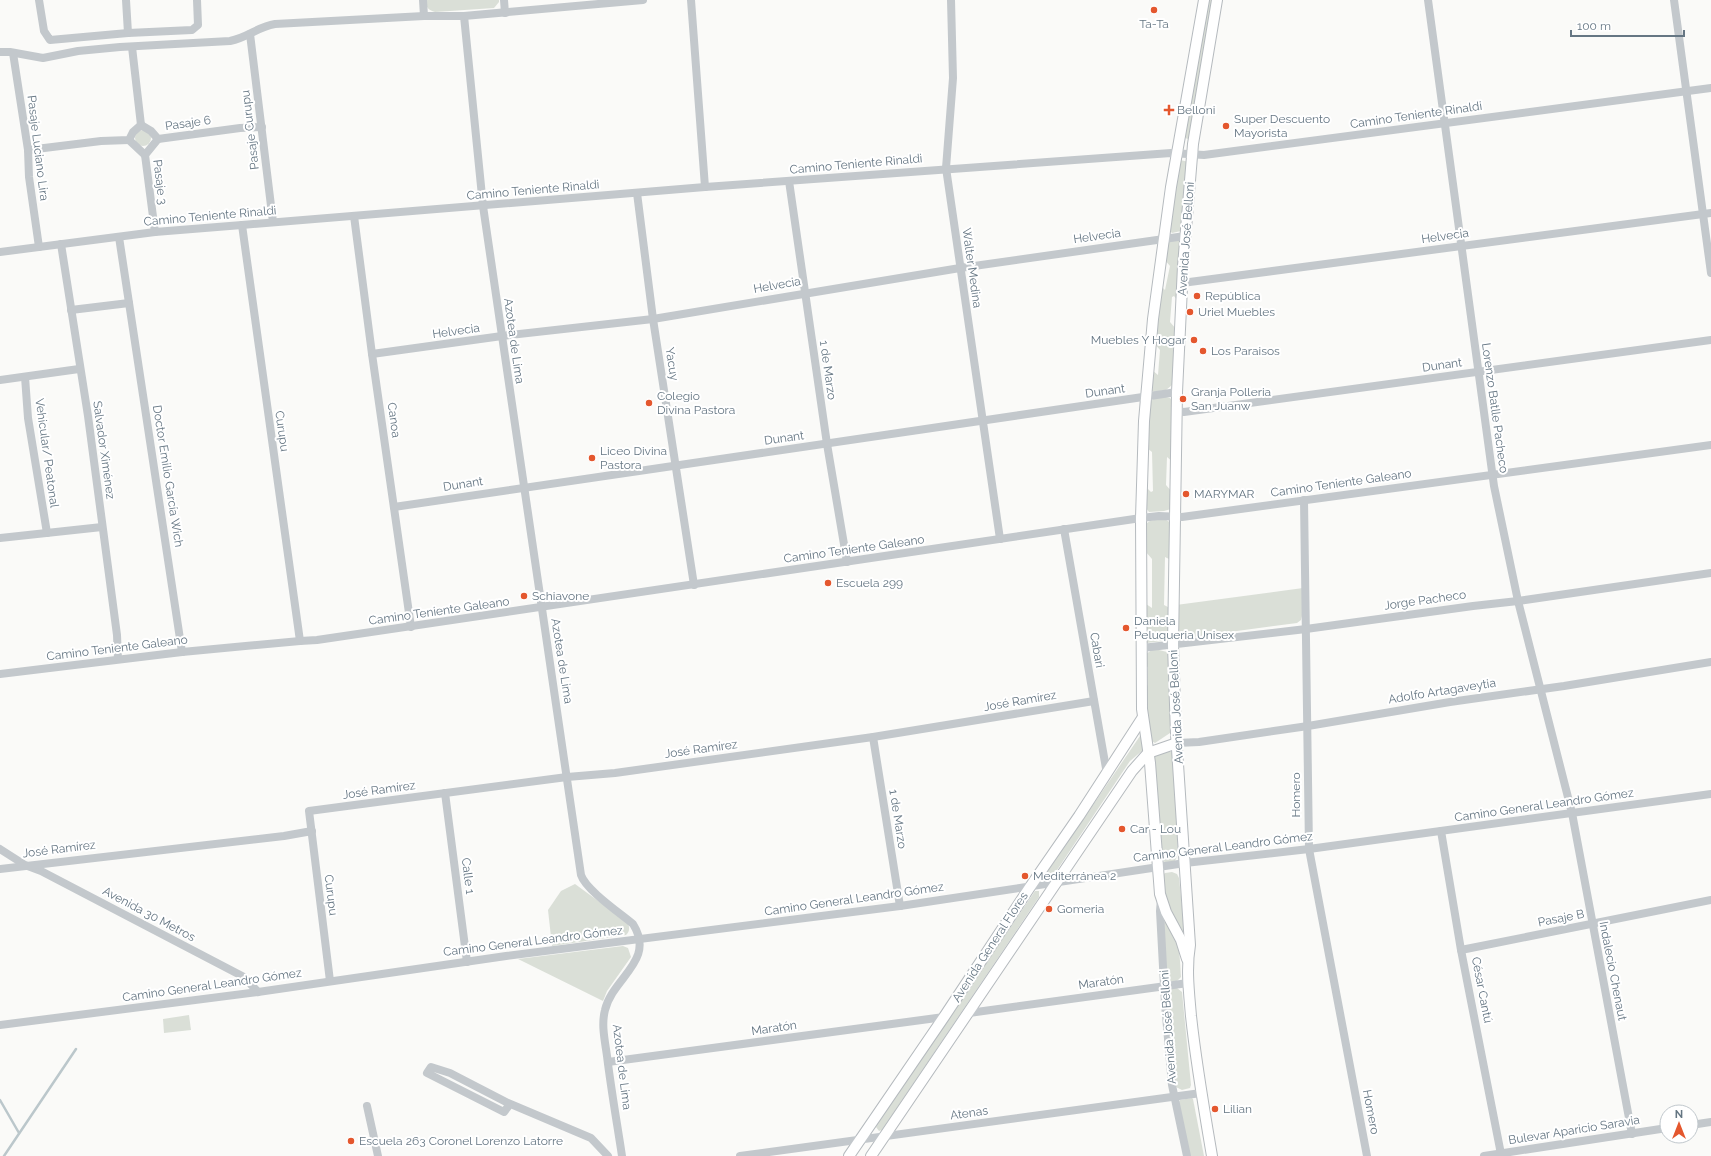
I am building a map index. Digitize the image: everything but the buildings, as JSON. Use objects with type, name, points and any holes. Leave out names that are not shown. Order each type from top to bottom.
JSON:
[{"type":"main road","name":"Avenida José Belloni","points":[[1187,960],[1181,940],[1166,912],[1161,897],[1148,752],[1143,717],[1142,518],[1146,397],[1153,319],[1177,153],[1204,0]]},
{"type":"main road","name":"Avenida José Belloni","points":[[1212,1156],[1196,1060],[1188,982],[1187,960],[1190,945],[1177,743],[1173,645],[1177,392],[1185,236],[1192,155],[1217,0]]},
{"type":"main road","name":"Avenida General Flores","points":[[849,1156],[1107,774],[1143,717]]},
{"type":"main road","points":[[1148,752],[1177,743]]},
{"type":"main road","name":"Avenida General Flores","points":[[872,1156],[1056,882],[1132,771],[1148,752]]},
{"type":"street","points":[[38,0],[44,31],[50,40],[128,33],[192,30],[198,24],[198,0]]},
{"type":"street","points":[[126,0],[128,33]]},
{"type":"street","points":[[423,0],[424,16]]},
{"type":"street","points":[[504,0],[505,13]]},
{"type":"street","points":[[0,52],[43,58],[78,51],[230,41],[243,38],[258,28],[275,24],[424,16],[464,16],[643,0]]},
{"type":"street","points":[[691,0],[705,187]]},
{"type":"street","name":"Walter Medina","points":[[951,0],[953,78],[946,168],[1000,539]]},
{"type":"street","name":"Lorenzo Batlle Pacheco","points":[[1428,0],[1492,475],[1518,601],[1572,813]]},
{"type":"street","points":[[1674,0],[1686,91],[1707,213],[1711,273]]},
{"type":"street","name":"Azotea de Lima","points":[[464,16],[483,206],[582,879],[592,890],[633,924],[638,931],[640,940],[638,958],[613,991],[605,1010],[604,1027],[608,1062],[622,1156]]},
{"type":"street","name":"Pasaje Curupu","points":[[250,34],[273,222]]},
{"type":"street","points":[[129,140],[133,132],[142,125],[132,47]]},
{"type":"street","name":"Pasaje Luciano Lira","points":[[13,53],[28,150],[29,177],[39,247]]},
{"type":"street","name":"Camino Teniente Rinaldi","points":[[0,252],[155,232],[705,187],[946,168],[1177,153],[1204,155],[1711,88]]},
{"type":"street","name":"Pasaje 6","points":[[142,125],[151,130],[158,139],[240,128],[262,127]]},
{"type":"street","name":"Pasaje 3","points":[[155,232],[145,155],[158,139]]},
{"type":"street","points":[[28,150],[101,141],[129,140],[145,155]]},
{"type":"street","name":"1 de Marzo","points":[[789,181],[827,444],[847,562]]},
{"type":"street","name":"Yacuy","points":[[636,193],[653,319],[694,585]]},
{"type":"street","name":"Helvecia","points":[[1182,283],[1707,213]]},
{"type":"street","name":"Canoa","points":[[354,216],[411,626]]},
{"type":"street","name":"Curupu","points":[[242,225],[300,640]]},
{"type":"street","name":"Helvecia","points":[[372,354],[502,336],[653,319],[960,268],[1185,236]]},
{"type":"street","name":"Doctor Emilio García Wich","points":[[119,237],[182,652]]},
{"type":"street","name":"Salvador Ximénez","points":[[61,244],[79,368],[88,416],[117,635],[118,660]]},
{"type":"street","points":[[71,310],[129,303]]},
{"type":"street","name":"Dunant","points":[[1177,411],[1192,411],[1711,340]]},
{"type":"street","points":[[0,380],[79,368]]},
{"type":"street","name":"Vehicular/ Peatonal","points":[[25,377],[28,418],[46,533]]},
{"type":"street","name":"Dunant","points":[[394,507],[1177,392]]},
{"type":"street","name":"Camino Teniente Galeano","points":[[0,674],[182,652],[300,640],[317,640],[542,608],[1142,518],[1175,516],[1304,500],[1711,445]]},
{"type":"street","name":"Homero","points":[[1304,500],[1308,726],[1308,849],[1367,1156]]},
{"type":"street","points":[[0,538],[102,527]]},
{"type":"street","name":"Cabari","points":[[1064,529],[1107,774]]},
{"type":"street","name":"Jorge Pacheco","points":[[1142,648],[1306,629],[1711,574]]},
{"type":"street","name":"Adolfo Artagaveytia","points":[[1177,743],[1199,742],[1308,726],[1450,702],[1541,688],[1564,686],[1711,662]]},
{"type":"street","name":"José Ramírez","points":[[309,811],[567,777],[615,773],[873,737],[1094,701]]},
{"type":"street","name":"1 de Marzo","points":[[873,737],[900,906]]},
{"type":"street","name":"Calle 1","points":[[445,794],[467,962]]},
{"type":"street","name":"Camino General Leandro Gómez","points":[[0,1025],[258,992],[467,962],[900,906],[1185,863],[1308,849],[1711,794]]},
{"type":"street","name":"Curupu","points":[[309,811],[330,981]]},
{"type":"street","name":"Indalecio Chenaut","points":[[1572,813],[1632,1134]]},
{"type":"street","name":"José Ramírez","points":[[0,868],[284,836],[312,831]]},
{"type":"street","name":"César Cantú","points":[[1440,831],[1461,950],[1501,1154]]},
{"type":"street","name":"Avenida 30 Metros","points":[[0,849],[25,865],[41,871],[244,977],[258,992]]},
{"type":"street","name":"Avenida José Belloni","points":[[1161,897],[1160,911],[1174,1097],[1187,1156]]},
{"type":"street","name":"Pasaje B","points":[[1461,950],[1711,900]]},
{"type":"street","name":"Maratón","points":[[969,1013],[1188,982]]},
{"type":"street","name":"Maratón","points":[[608,1062],[944,1017]]},
{"type":"street","points":[[510,1104],[504,1112],[427,1073],[431,1067],[450,1073],[510,1104],[591,1138],[608,1156]]},
{"type":"street","name":"Atenas","points":[[740,1156],[1201,1093]]},
{"type":"street","points":[[367,1106],[378,1156]]},
{"type":"street","points":[[1699,1124],[1711,1122]]},
{"type":"street","name":"Bulevar Aparicio Saravia","points":[[1484,1156],[1519,1153],[1659,1129]]},
{"type":"shaded area","points":[[425,0],[499,0],[499,2],[494,8],[435,12],[428,8]]},
{"type":"shaded area","points":[[1207,0],[1214,0],[1189,138],[1187,139],[1184,136]]},
{"type":"shaded area","points":[[143,130],[149,132],[151,138],[149,144],[143,146],[137,144],[135,138],[137,132]]},
{"type":"shaded area","points":[[1180,160],[1189,162],[1181,231],[1172,233],[1169,230]]},
{"type":"shaded area","points":[[1170,240],[1179,240],[1181,242],[1178,301],[1174,296],[1172,297],[1170,322],[1176,329],[1172,385],[1166,390],[1154,392],[1151,390],[1152,370],[1158,375],[1160,350],[1154,343],[1160,285],[1165,290],[1170,266],[1165,260],[1167,244]]},
{"type":"shaded area","points":[[1154,398],[1170,398],[1173,402],[1173,462],[1167,457],[1166,485],[1172,492],[1171,509],[1149,512],[1146,508],[1146,487],[1151,492],[1153,491],[1152,452],[1147,448],[1149,404]]},
{"type":"shaded area","points":[[1163,518],[1171,523],[1171,560],[1165,557],[1164,605],[1170,608],[1169,640],[1147,643],[1146,604],[1152,608],[1152,559],[1146,552],[1147,523]]},
{"type":"shaded area","points":[[1303,588],[1302,616],[1301,620],[1297,623],[1185,638],[1177,634],[1176,605]]},
{"type":"shaded area","points":[[1152,650],[1167,652],[1170,657],[1170,733],[1155,743],[1150,740],[1145,689],[1148,685],[1148,667],[1145,665],[1146,654]]},
{"type":"shaded area","points":[[1140,736],[1142,737],[1143,750],[1130,761],[1053,876],[1049,876],[1048,871]]},
{"type":"shaded area","points":[[1168,751],[1173,753],[1178,854],[1175,861],[1166,863],[1162,860],[1153,759],[1154,756]]},
{"type":"shaded area","points":[[1172,872],[1177,874],[1179,878],[1187,952],[1181,928],[1166,905],[1162,876],[1165,873]]},
{"type":"shaded area","points":[[575,884],[627,922],[629,929],[626,935],[552,946],[548,910],[561,891]]},
{"type":"shaded area","points":[[1035,891],[1039,891],[1039,897],[882,1130],[879,1131],[876,1127],[877,1124]]},
{"type":"shaded area","points":[[1164,921],[1173,933],[1178,947],[1181,977],[1176,982],[1166,980]]},
{"type":"shaded area","points":[[623,946],[628,948],[631,957],[607,991],[603,1001],[518,959]]},
{"type":"shaded area","points":[[1170,988],[1177,988],[1182,992],[1191,1085],[1190,1088],[1182,1090],[1176,1087],[1175,1082],[1168,996],[1168,990]]},
{"type":"shaded area","points":[[189,1015],[191,1030],[164,1033],[163,1019]]},
{"type":"shaded area","points":[[1192,1098],[1204,1156],[1190,1156],[1179,1102],[1180,1100]]},
{"type":"waterway","points":[[4,1156],[76,1049]]},
{"type":"waterway","points":[[0,1100],[19,1133]]},
{"type":"place","name":"Ta-Ta","points":[[1154,10]]},
{"type":"place","name":"Belloni","points":[[1169,110]]},
{"type":"place","name":"Super Descuento Mayorista","points":[[1226,126]]},
{"type":"place","name":"República","points":[[1197,296]]},
{"type":"place","name":"Uriel Muebles","points":[[1190,312]]},
{"type":"place","name":"Muebles Y Hogar","points":[[1194,340]]},
{"type":"place","name":"Los Paraisos","points":[[1203,351]]},
{"type":"place","name":"Granja Polleria San Juanw","points":[[1183,399]]},
{"type":"place","name":"Colegio Divina Pastora","points":[[649,403]]},
{"type":"place","name":"Liceo Divina Pastora","points":[[592,458]]},
{"type":"place","name":"MARYMAR","points":[[1186,494]]},
{"type":"place","name":"Escuela 299","points":[[828,583]]},
{"type":"place","name":"Schiavone","points":[[524,596]]},
{"type":"place","name":"Daniela Peluqueria Unisex","points":[[1126,628]]},
{"type":"place","name":"Car - Lou","points":[[1122,829]]},
{"type":"place","name":"Mediterránea 2","points":[[1025,876]]},
{"type":"place","name":"Gomeria","points":[[1049,909]]},
{"type":"place","name":"Lilian","points":[[1215,1109]]},
{"type":"place","name":"Escuela 263 Coronel Lorenzo Latorre","points":[[351,1141]]}]
